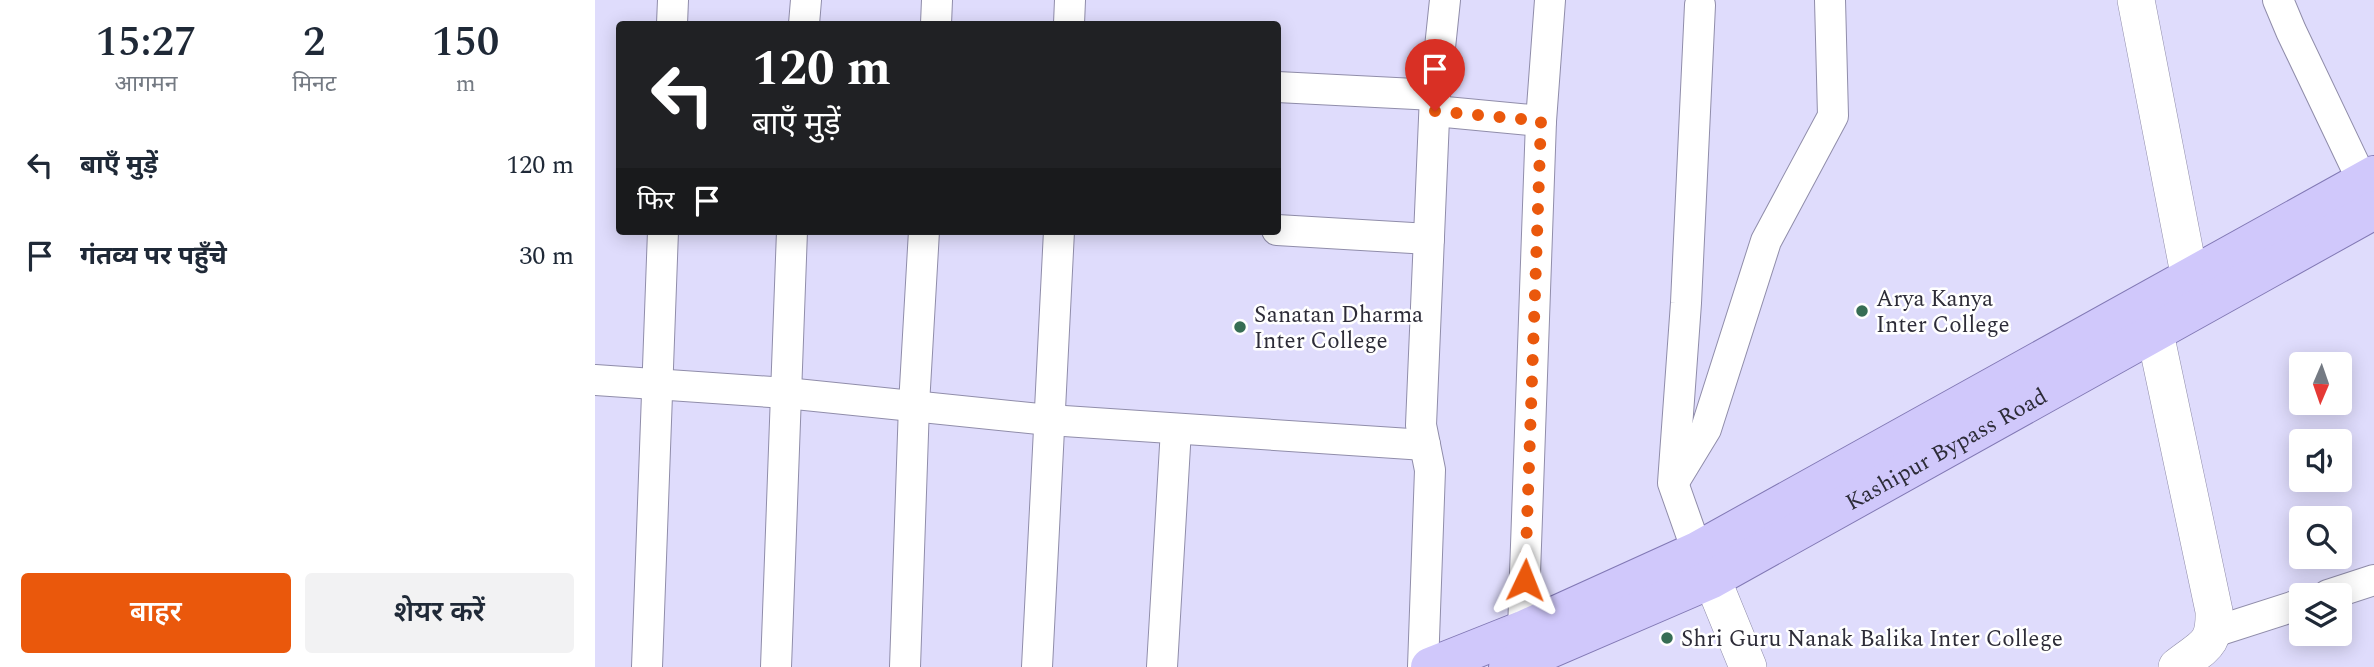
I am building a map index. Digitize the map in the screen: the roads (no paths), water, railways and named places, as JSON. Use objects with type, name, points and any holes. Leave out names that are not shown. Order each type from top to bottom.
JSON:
[{"type":"main road","points":[[2152,317],[2190,279],[2370,189]]},
{"type":"main road","name":"Kashipur Bypass Road","points":[[1508,667],[1705,565],[2152,317],[2370,189]]},
{"type":"main road","points":[[1430,667],[1523,630],[1705,565]]},
{"type":"street","points":[[672,21],[673,0]]},
{"type":"street","points":[[804,21],[806,0]]},
{"type":"street","points":[[936,21],[937,0]]},
{"type":"street","points":[[1069,21],[1070,0]]},
{"type":"street","points":[[1423,667],[1430,470],[1421,425],[1435,103],[1445,0]]},
{"type":"street","points":[[1523,630],[1541,121],[1550,0]]},
{"type":"street","points":[[1673,483],[1706,429],[1766,241],[1833,116],[1830,0]]},
{"type":"street","points":[[2136,0],[2190,279]]},
{"type":"street","points":[[2279,0],[2291,31],[2370,189]]},
{"type":"street","points":[[1700,5],[1686,303],[1673,483],[1748,667]]},
{"type":"street","points":[[1281,88],[1435,103],[1541,121]]},
{"type":"street","points":[[1281,230],[1429,239]]},
{"type":"street","points":[[647,667],[663,235]]},
{"type":"street","points":[[776,667],[792,235]]},
{"type":"street","points":[[905,667],[914,405],[924,235]]},
{"type":"street","points":[[1037,667],[1059,235]]},
{"type":"street","points":[[2152,317],[2214,611],[2214,632],[2210,641],[2177,667]]},
{"type":"street","points":[[595,380],[786,393],[1049,420],[1425,446]]},
{"type":"street","points":[[1162,667],[1176,429]]},
{"type":"street","points":[[2352,587],[2374,580]]},
{"type":"street","points":[[2214,632],[2289,608]]},
{"type":"place","name":"Arya Kanya Inter College","points":[[1862,311]]},
{"type":"place","name":"Sanatan Dharma Inter College","points":[[1240,327]]},
{"type":"place","name":"Shri Guru Nanak Balika Inter College","points":[[1667,638]]}]
